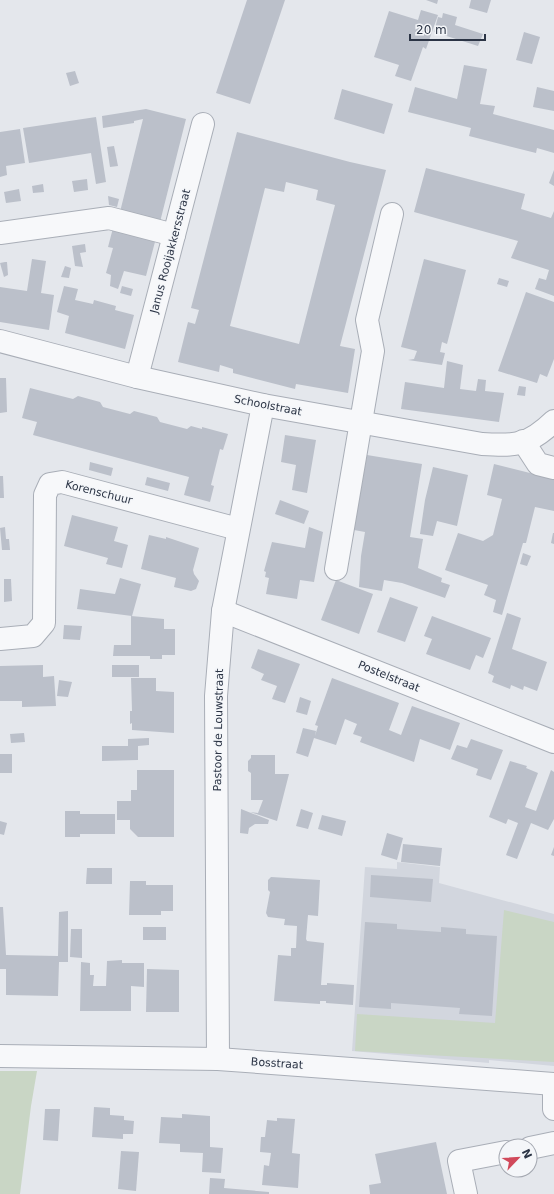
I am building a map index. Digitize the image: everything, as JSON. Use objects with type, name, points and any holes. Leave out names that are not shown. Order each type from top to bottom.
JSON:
[{"type":"street","name":"Janus Rooijakkersstraat","points":[[137,377],[203,124]]},
{"type":"street","points":[[336,569],[373,351],[367,320],[392,214]]},
{"type":"street","points":[[0,233],[109,218],[174,235]]},
{"type":"street","name":"Schoolstraat","points":[[0,341],[137,377],[263,405],[482,444],[513,446],[539,433]]},
{"type":"street","name":"Pastoor de Louwstraat","points":[[218,1059],[216,696],[223,611],[263,405]]},
{"type":"street","points":[[539,433],[538,464],[554,468]]},
{"type":"street","name":"Korenschuur","points":[[0,639],[19,639],[33,636],[44,623],[45,495],[50,484],[62,482],[238,528]]},
{"type":"street","name":"Postelstraat","points":[[223,611],[554,742]]},
{"type":"street","name":"Bosstraat","points":[[0,1056],[218,1059],[554,1084]]},
{"type":"street","points":[[554,1084],[554,1109]]},
{"type":"street","points":[[538,1146],[554,1143]]},
{"type":"street","points":[[466,1194],[459,1161],[498,1154]]},
{"type":"shaded area","points":[[397,862],[440,867],[439,883],[554,914],[554,1066],[489,1060],[489,1063],[352,1051],[365,867],[397,869]]},
{"type":"green space","points":[[504,910],[554,922],[554,1062],[355,1051],[357,1014],[495,1023]]},
{"type":"green space","points":[[0,1071],[37,1071],[20,1194],[0,1194]]},
{"type":"building","points":[[247,0],[285,0],[250,104],[216,93]]},
{"type":"building","points":[[426,0],[438,0],[437,4]]},
{"type":"building","points":[[471,0],[491,0],[487,13],[469,8]]},
{"type":"building","points":[[421,10],[438,15],[426,49],[423,47],[411,81],[395,76],[399,65],[374,57],[389,11],[418,20]]},
{"type":"building","points":[[443,13],[457,17],[455,25],[483,34],[478,46],[434,32],[438,17],[442,18]]},
{"type":"building","points":[[524,32],[540,37],[532,64],[516,60]]},
{"type":"building","points":[[464,65],[487,69],[480,104],[495,106],[493,114],[554,130],[554,153],[537,148],[536,153],[469,136],[471,128],[408,112],[415,87],[457,99]]},
{"type":"building","points":[[75,71],[79,83],[70,86],[66,73]]},
{"type":"building","points":[[537,87],[554,91],[554,111],[533,107]]},
{"type":"building","points":[[342,89],[393,104],[384,134],[334,119]]},
{"type":"building","points":[[146,109],[186,119],[160,222],[120,212],[143,119],[134,121],[134,123],[103,128],[102,116]]},
{"type":"building","points":[[96,117],[106,182],[96,184],[91,153],[29,163],[23,128]]},
{"type":"building","points":[[20,129],[25,163],[6,166],[7,175],[0,177],[0,132]]},
{"type":"building","points":[[237,132],[386,170],[340,346],[355,349],[348,393],[296,384],[295,389],[233,373],[233,369],[220,365],[219,372],[178,362],[188,322],[195,324],[199,310],[191,308]],"holes":[[[286,182],[318,190],[316,200],[335,205],[299,344],[230,326],[265,188],[284,192]]]},
{"type":"building","points":[[114,146],[118,166],[110,167],[107,147]]},
{"type":"building","points":[[426,168],[525,194],[521,209],[551,218],[554,211],[554,296],[535,289],[539,278],[546,280],[549,270],[511,258],[518,241],[414,212]]},
{"type":"building","points":[[554,170],[554,186],[549,183]]},
{"type":"building","points":[[87,179],[88,190],[74,192],[72,181]]},
{"type":"building","points":[[43,184],[44,192],[33,193],[32,186]]},
{"type":"building","points":[[19,189],[21,201],[6,203],[4,192]]},
{"type":"building","points":[[108,196],[119,199],[117,207],[109,205]]},
{"type":"building","points":[[113,228],[156,238],[146,276],[124,271],[118,289],[110,286],[111,275],[106,273],[113,248],[108,247]]},
{"type":"building","points":[[85,244],[86,252],[80,253],[83,267],[75,266],[72,246]]},
{"type":"building","points":[[32,259],[46,261],[41,293],[54,295],[49,330],[0,322],[0,287],[27,291]]},
{"type":"building","points":[[424,259],[466,270],[447,344],[442,342],[440,352],[445,353],[442,365],[408,360],[414,359],[417,351],[401,347]]},
{"type":"building","points":[[7,262],[8,275],[4,277],[0,263]]},
{"type":"building","points":[[65,266],[71,268],[69,278],[61,277]]},
{"type":"building","points":[[499,278],[509,281],[507,287],[497,284]]},
{"type":"building","points":[[64,286],[78,289],[75,300],[93,304],[94,300],[116,306],[115,310],[134,315],[125,349],[65,333],[69,316],[57,312]]},
{"type":"building","points":[[122,286],[133,289],[131,296],[120,293]]},
{"type":"building","points":[[526,292],[554,302],[554,359],[547,377],[540,374],[537,383],[498,371]]},
{"type":"building","points":[[447,361],[463,365],[460,389],[476,391],[478,379],[486,380],[485,391],[504,393],[499,422],[401,409],[405,382],[444,388]]},
{"type":"building","points":[[0,378],[6,378],[7,412],[0,413]]},
{"type":"building","points":[[519,386],[526,387],[525,396],[517,395]]},
{"type":"building","points":[[30,388],[73,399],[78,396],[100,402],[103,407],[130,414],[134,411],[157,417],[160,422],[187,429],[191,426],[202,429],[202,427],[228,434],[223,450],[220,449],[211,485],[214,486],[210,502],[184,495],[189,477],[33,435],[37,422],[22,418]]},
{"type":"building","points":[[285,435],[316,440],[307,493],[292,490],[296,465],[281,462]]},
{"type":"building","points":[[367,455],[422,464],[410,537],[423,539],[418,568],[442,578],[441,582],[450,585],[445,598],[402,583],[384,580],[382,591],[359,587],[361,556],[365,532],[354,530]]},
{"type":"building","points":[[90,462],[113,468],[111,476],[89,470]]},
{"type":"building","points":[[494,464],[554,479],[554,511],[535,507],[526,543],[523,543],[502,615],[493,612],[496,600],[484,595],[488,585],[445,570],[458,533],[483,541],[493,535],[502,499],[487,495]]},
{"type":"building","points":[[433,467],[468,475],[457,526],[437,521],[433,536],[420,534],[425,500]]},
{"type":"building","points":[[0,476],[3,476],[4,498],[0,498]]},
{"type":"building","points":[[147,477],[170,483],[168,491],[145,485]]},
{"type":"building","points":[[280,500],[309,511],[304,524],[275,514]]},
{"type":"building","points":[[72,515],[118,527],[114,541],[128,545],[122,568],[106,564],[108,558],[64,546]]},
{"type":"building","points":[[5,527],[6,539],[9,539],[10,550],[2,550],[0,528]]},
{"type":"building","points":[[309,527],[323,532],[314,582],[300,580],[297,599],[266,594],[269,578],[265,577],[266,572],[264,571],[272,542],[305,548]]},
{"type":"building","points":[[554,533],[554,544],[551,543]]},
{"type":"building","points":[[149,535],[166,539],[166,537],[199,548],[193,570],[199,581],[196,589],[191,591],[174,587],[176,578],[141,569]]},
{"type":"building","points":[[523,553],[531,556],[527,566],[520,564]]},
{"type":"building","points":[[120,578],[141,584],[132,616],[77,609],[80,589],[115,594]]},
{"type":"building","points":[[4,579],[11,579],[12,601],[4,602]]},
{"type":"building","points":[[336,580],[373,594],[359,634],[321,620]]},
{"type":"building","points":[[390,597],[418,607],[405,642],[377,632]]},
{"type":"building","points":[[507,613],[521,618],[512,649],[547,662],[537,691],[524,686],[523,690],[511,685],[510,689],[492,682],[494,676],[488,673]]},
{"type":"building","points":[[131,616],[164,619],[164,629],[175,629],[175,655],[162,655],[162,659],[150,659],[150,656],[113,656],[114,645],[131,645]]},
{"type":"building","points":[[432,616],[491,638],[483,658],[476,655],[470,670],[426,654],[432,639],[424,636]]},
{"type":"building","points":[[64,625],[82,626],[80,640],[63,639]]},
{"type":"building","points":[[258,649],[300,664],[285,703],[272,699],[277,686],[261,680],[264,674],[251,668]]},
{"type":"building","points":[[43,665],[43,677],[54,676],[56,706],[22,707],[22,701],[0,701],[0,666]]},
{"type":"building","points":[[112,665],[139,665],[139,677],[112,677]]},
{"type":"building","points":[[131,678],[156,678],[156,691],[174,692],[174,733],[132,730],[132,723],[130,724],[130,711],[132,711]]},
{"type":"building","points":[[332,678],[399,703],[389,730],[401,735],[412,706],[460,723],[450,750],[420,739],[414,762],[360,742],[362,737],[353,734],[357,724],[345,719],[336,745],[314,738],[308,757],[296,753],[303,728],[316,731],[315,736],[318,726],[315,725]]},
{"type":"building","points":[[59,680],[72,682],[68,697],[57,696]]},
{"type":"building","points":[[300,697],[311,701],[307,715],[296,712]]},
{"type":"building","points":[[24,733],[25,742],[11,743],[10,734]]},
{"type":"building","points":[[149,738],[149,745],[138,746],[138,760],[102,761],[102,746],[128,746],[128,739]]},
{"type":"building","points":[[471,739],[503,750],[491,780],[476,775],[478,769],[451,759],[457,745],[467,748]]},
{"type":"building","points":[[0,754],[12,754],[12,773],[0,773]]},
{"type":"building","points":[[251,755],[275,755],[275,774],[289,774],[277,821],[250,812],[258,813],[263,800],[251,800],[251,773],[248,771],[248,761],[251,758]]},
{"type":"building","points":[[510,761],[527,766],[526,768],[538,773],[525,807],[536,811],[551,770],[554,772],[554,819],[548,830],[531,823],[517,859],[506,855],[518,823],[508,819],[506,824],[489,817]]},
{"type":"building","points":[[137,770],[174,770],[174,837],[138,837],[130,829],[130,820],[117,820],[117,801],[131,801],[131,790],[137,790]]},
{"type":"building","points":[[241,809],[269,820],[268,824],[255,824],[249,828],[248,834],[240,833]]},
{"type":"building","points":[[301,809],[313,813],[308,829],[296,826]]},
{"type":"building","points":[[65,811],[80,811],[80,814],[115,814],[115,834],[80,834],[80,837],[65,837]]},
{"type":"building","points":[[322,815],[346,821],[342,836],[318,829]]},
{"type":"building","points":[[0,821],[7,823],[4,835],[0,834]]},
{"type":"building","points":[[387,833],[403,838],[397,860],[381,855]]},
{"type":"building","points":[[403,844],[442,848],[440,866],[401,862]]},
{"type":"building","points":[[554,847],[554,856],[551,855]]},
{"type":"building","points":[[87,868],[112,868],[112,884],[86,884]]},
{"type":"building","points":[[371,875],[433,879],[431,902],[370,897]]},
{"type":"building","points":[[271,877],[320,880],[318,916],[308,915],[306,939],[307,941],[324,943],[321,985],[327,985],[327,983],[354,985],[353,1005],[326,1003],[326,1001],[320,1001],[320,1004],[274,1001],[278,955],[291,956],[291,948],[296,948],[297,926],[284,925],[285,919],[268,917],[266,913],[270,892],[268,890],[268,880]]},
{"type":"building","points":[[130,881],[146,881],[146,885],[173,885],[173,911],[161,911],[161,915],[129,915]]},
{"type":"building","points":[[0,907],[3,907],[6,955],[58,956],[59,912],[68,911],[68,962],[59,962],[58,996],[6,995],[6,969],[0,969]]},
{"type":"building","points":[[365,922],[397,924],[397,929],[441,932],[441,927],[466,929],[466,934],[497,936],[492,1016],[459,1014],[460,1008],[391,1003],[391,1009],[359,1007]]},
{"type":"building","points":[[143,927],[166,927],[166,940],[143,940]]},
{"type":"building","points":[[71,929],[82,929],[82,958],[70,957]]},
{"type":"building","points":[[122,960],[122,963],[144,963],[144,987],[131,986],[131,1011],[80,1011],[81,962],[90,963],[90,975],[94,975],[93,986],[106,986],[107,961]]},
{"type":"building","points":[[147,969],[179,970],[179,1012],[146,1012]]},
{"type":"building","points":[[94,1107],[110,1108],[110,1115],[124,1116],[124,1120],[134,1121],[133,1134],[123,1134],[123,1139],[92,1137]]},
{"type":"building","points":[[45,1109],[60,1109],[58,1141],[43,1140]]},
{"type":"building","points":[[182,1114],[210,1116],[210,1147],[223,1148],[221,1173],[202,1172],[203,1153],[180,1152],[180,1144],[159,1143],[161,1117],[182,1118]]},
{"type":"building","points":[[277,1118],[295,1119],[292,1153],[300,1154],[298,1188],[262,1185],[264,1165],[269,1166],[271,1153],[260,1152],[261,1137],[265,1137],[267,1120],[277,1121]]},
{"type":"building","points":[[436,1142],[447,1194],[370,1194],[369,1185],[381,1183],[375,1154]]},
{"type":"building","points":[[121,1151],[139,1152],[136,1191],[118,1189]]},
{"type":"building","points":[[210,1178],[225,1179],[224,1188],[269,1192],[269,1194],[209,1194]]}]
